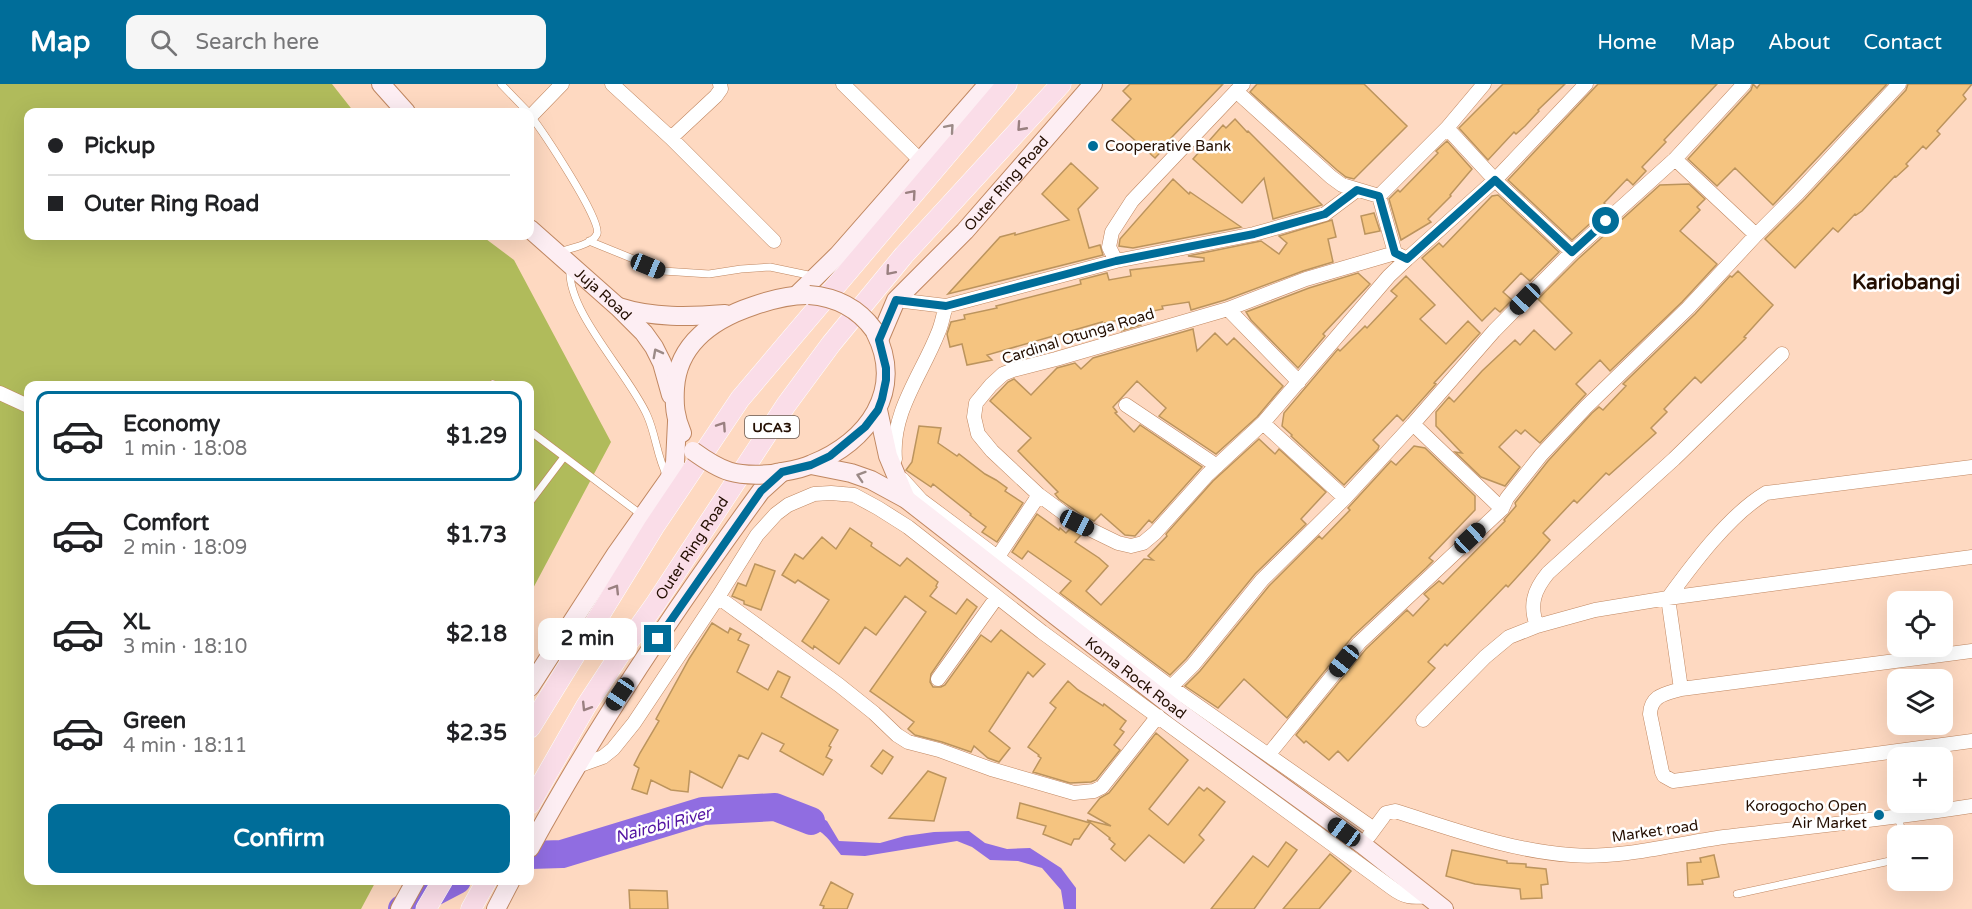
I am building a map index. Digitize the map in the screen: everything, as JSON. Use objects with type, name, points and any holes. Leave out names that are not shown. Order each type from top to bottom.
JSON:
[{"type":"main road","points":[[381,84],[402,108]]},
{"type":"main road","name":"UCA3","points":[[534,722],[654,527],[740,399],[1007,84]]},
{"type":"main road","name":"Outer Ring Road","points":[[534,797],[586,706],[624,648],[786,405],[831,344],[904,255],[1061,84]]},
{"type":"main road","name":"Outer Ring Road","points":[[877,335],[896,300],[965,231],[1093,84]]},
{"type":"main road","points":[[803,295],[816,276],[838,255],[983,86]]},
{"type":"main road","name":"Juja Road","points":[[534,232],[618,307],[667,316],[730,314]]},
{"type":"main road","name":"Outer Ring Road","points":[[534,681],[669,480],[675,463],[675,415],[675,379],[690,344],[702,332],[730,314],[769,300],[803,295],[837,300],[857,310],[877,335],[886,368],[886,380],[878,410],[849,442],[830,456],[811,465],[752,476],[732,473],[711,464],[693,451],[683,438],[675,415]]},
{"type":"main road","points":[[618,307],[644,333],[654,347],[662,363],[675,415]]},
{"type":"main road","name":"Koma Rock Road","points":[[878,410],[888,456],[906,499],[1178,711],[1363,845],[1444,909]]},
{"type":"main road","points":[[811,465],[851,473],[871,480],[906,499]]},
{"type":"main road","name":"Outer Ring Road","points":[[534,840],[608,713],[761,491],[777,473]]},
{"type":"main road","points":[[400,909],[413,885]]},
{"type":"main road","points":[[426,909],[440,885]]},
{"type":"main road","points":[[471,909],[484,885]]},
{"type":"main road","points":[[496,909],[509,885]]},
{"type":"street","points":[[534,110],[562,84]]},
{"type":"street","points":[[612,84],[774,241]]},
{"type":"street","points":[[670,138],[716,96],[721,89],[720,84]]},
{"type":"street","points":[[843,84],[921,160]]},
{"type":"street","points":[[1379,196],[1447,128],[1484,84]]},
{"type":"street","points":[[1379,196],[1401,256],[1495,180],[1586,84]]},
{"type":"street","points":[[1172,687],[1193,665],[1262,580],[1345,498],[1494,331],[1572,252],[1674,159],[1744,84]]},
{"type":"street","points":[[1269,754],[1359,643],[1502,509],[1507,498],[1541,455],[1586,407],[1688,308],[1899,84]]},
{"type":"street","points":[[1116,261],[1109,247],[1112,232],[1132,201],[1239,88],[1331,177],[1342,185],[1379,196]]},
{"type":"street","points":[[1447,128],[1495,180],[1572,252]]},
{"type":"street","points":[[1674,159],[1756,235]]},
{"type":"street","points":[[896,300],[946,306],[1116,261],[1254,234],[1325,214],[1357,190]]},
{"type":"street","name":"Cardinal Otunga Road","points":[[1401,256],[1389,276],[1263,423],[1217,466],[1143,543],[1131,546],[1108,539],[1077,523],[1039,495],[992,451],[978,434],[974,417],[976,403],[1003,374],[1228,309],[1305,279],[1401,256]]},
{"type":"street","points":[[946,306],[938,333],[904,407],[895,435],[894,458],[899,476],[908,487],[921,500],[997,558],[1172,687],[1374,829]]},
{"type":"street","points":[[1228,309],[1299,382]]},
{"type":"street","points":[[1537,626],[1532,606],[1539,586],[1548,573],[1674,459],[1782,354]]},
{"type":"street","points":[[0,393],[24,404]]},
{"type":"street","points":[[1126,405],[1217,466]]},
{"type":"street","points":[[1263,423],[1345,498]]},
{"type":"street","points":[[1413,424],[1502,509]]},
{"type":"street","points":[[1681,689],[1668,598],[1694,564],[1752,501],[1766,493],[1972,467]]},
{"type":"street","points":[[575,768],[603,757],[613,749],[634,723],[758,535],[776,514],[788,505],[814,494],[854,495],[908,527],[1042,632],[1400,894],[1413,898],[1427,896]]},
{"type":"street","points":[[997,558],[1039,495]]},
{"type":"street","points":[[1423,720],[1485,657],[1509,637],[1537,626],[1595,610],[1668,598],[1972,557]]},
{"type":"street","points":[[718,597],[839,685],[901,738],[991,769],[1074,793],[1094,791],[1102,787],[1158,716]]},
{"type":"street","points":[[938,679],[997,597]]},
{"type":"street","points":[[1972,651],[1681,689],[1658,695],[1653,700],[1650,714],[1662,772],[1664,777],[1673,781],[1972,741]]},
{"type":"street","name":"Market road","points":[[1363,845],[1386,813],[1395,812],[1531,850],[1571,855],[1603,855],[1972,806]]},
{"type":"lane","points":[[501,84],[523,108]]},
{"type":"lane","points":[[534,123],[582,195],[598,231],[596,236],[564,258],[573,293],[585,316],[647,413],[660,462],[669,480]]},
{"type":"lane","points":[[589,241],[663,272],[709,274],[770,267],[816,276]]},
{"type":"lane","points":[[534,434],[643,516]]},
{"type":"lane","points":[[534,497],[564,457]]},
{"type":"lane","points":[[1898,816],[1900,825]]},
{"type":"lane","points":[[1737,894],[1887,862]]},
{"type":"green space","points":[[0,84],[332,84],[351,108],[24,108],[24,240],[487,240],[514,260],[611,442],[534,586],[534,381],[24,381],[24,885],[374,885],[361,909],[0,909]]},
{"type":"shaded area","points":[[775,807],[803,807],[827,821],[839,841],[880,843],[905,836],[934,832],[969,831],[985,843],[1007,849],[1030,848],[1061,868],[1076,888],[1076,909],[1064,909],[1061,890],[1042,868],[1018,861],[990,860],[972,847],[957,841],[865,856],[841,855],[820,831],[808,826],[789,825]]},
{"type":"building","points":[[1130,84],[1223,84],[1155,158],[1112,120],[1131,99],[1123,91]]},
{"type":"building","points":[[1257,84],[1364,84],[1407,126],[1354,179],[1346,177],[1250,92]]},
{"type":"building","points":[[1503,84],[1565,84],[1488,160],[1459,128]]},
{"type":"building","points":[[1598,84],[1717,84],[1664,140],[1666,142],[1642,167],[1646,171],[1633,185],[1627,179],[1604,203],[1608,207],[1572,240],[1508,180]]},
{"type":"building","points":[[1753,84],[1757,88],[1760,84],[1887,84],[1773,205],[1735,168],[1717,186],[1688,159],[1751,90]]},
{"type":"building","points":[[1908,84],[1972,84],[1963,95],[1966,99],[1937,131],[1940,134],[1926,149],[1923,146],[1906,164],[1908,166],[1895,176],[1862,211],[1855,214],[1838,232],[1833,228],[1795,268],[1765,239],[1906,90]]},
{"type":"building","points":[[1235,119],[1322,205],[1273,219],[1264,178],[1242,203],[1193,159],[1223,125],[1226,128]]},
{"type":"building","points":[[1447,141],[1472,169],[1451,196],[1428,219],[1431,222],[1401,240],[1389,199],[1398,190],[1400,192]]},
{"type":"building","points":[[1071,163],[1098,188],[1078,209],[1089,248],[1100,245],[1103,255],[948,294],[1000,237],[1069,220],[1042,194]]},
{"type":"building","points":[[1173,179],[1189,194],[1190,192],[1241,227],[1133,248],[1119,246],[1120,239]]},
{"type":"building","points":[[1689,184],[1705,199],[1697,207],[1700,210],[1680,231],[1717,264],[1682,302],[1610,371],[1600,360],[1576,384],[1586,394],[1540,443],[1525,430],[1521,434],[1516,430],[1499,447],[1520,467],[1505,486],[1481,477],[1455,452],[1462,453],[1436,426],[1436,412],[1449,397],[1454,402],[1515,340],[1520,345],[1534,330],[1555,350],[1572,333],[1538,299],[1578,259],[1660,185]]},
{"type":"building","points":[[1498,195],[1559,252],[1530,281],[1521,273],[1503,292],[1512,300],[1500,312],[1495,308],[1482,321],[1422,258],[1439,243],[1443,247],[1492,196]]},
{"type":"building","points":[[1374,213],[1380,231],[1365,234],[1361,216]]},
{"type":"building","points":[[1332,220],[1336,237],[1328,239],[1333,262],[1225,300],[1191,310],[1189,302],[1162,306],[1163,309],[1138,314],[1141,325],[1121,331],[1136,316],[1101,324],[1102,322],[987,355],[992,360],[967,365],[962,344],[950,347],[947,334],[951,322],[965,319],[964,315],[1081,284],[1080,280],[1107,273],[1109,280],[1131,276],[1130,270],[1204,261],[1204,258],[1188,256],[1261,241],[1279,254],[1287,243],[1279,236]]},
{"type":"building","points":[[1738,271],[1773,305],[1744,337],[1746,338],[1701,383],[1695,377],[1664,409],[1667,412],[1651,428],[1656,433],[1609,475],[1606,473],[1577,503],[1574,500],[1543,533],[1550,540],[1508,587],[1506,585],[1447,646],[1445,644],[1428,662],[1435,668],[1348,761],[1338,751],[1329,760],[1306,741],[1304,743],[1296,735],[1366,649],[1407,610],[1413,616],[1429,599],[1424,594],[1439,581],[1443,584],[1505,521],[1516,506],[1515,503],[1548,461],[1592,413],[1599,407],[1603,410],[1626,386],[1623,384],[1695,314],[1730,276],[1732,277]]},
{"type":"building","points":[[1358,273],[1370,284],[1323,334],[1325,336],[1298,368],[1246,312],[1309,288]]},
{"type":"building","points":[[1406,276],[1435,305],[1420,319],[1446,344],[1468,321],[1480,333],[1403,421],[1397,415],[1373,440],[1379,446],[1378,449],[1344,485],[1282,426],[1284,413],[1338,349],[1340,351],[1365,326],[1367,328],[1397,296],[1391,291]]},
{"type":"building","points":[[1193,329],[1197,351],[1215,333],[1227,345],[1234,338],[1283,386],[1257,417],[1216,454],[1159,416],[1166,408],[1137,381],[1113,407],[1117,412],[1115,413],[1134,432],[1140,425],[1202,467],[1152,523],[1149,520],[1135,536],[1125,535],[1101,514],[1094,521],[1059,499],[1055,494],[1058,492],[1018,451],[1031,438],[990,401],[1008,382],[1014,379],[1031,395],[1057,368],[1075,363],[1081,369],[1093,358]]},
{"type":"building","points":[[919,426],[941,428],[938,443],[957,456],[959,454],[996,480],[1007,488],[1005,491],[1023,503],[997,542],[982,532],[986,527],[971,514],[933,484],[931,487],[906,470],[912,462]]},
{"type":"building","points":[[1259,439],[1275,454],[1279,449],[1326,492],[1301,519],[1306,524],[1255,574],[1186,659],[1170,675],[1060,593],[1071,581],[1028,551],[1022,559],[1012,552],[1037,514],[1059,530],[1060,528],[1066,533],[1070,529],[1081,535],[1075,542],[1108,566],[1086,591],[1101,605],[1144,559],[1153,560],[1148,556],[1167,536],[1166,534],[1213,481]]},
{"type":"building","points":[[1414,446],[1425,448],[1475,496],[1475,510],[1429,558],[1433,561],[1352,637],[1287,718],[1244,679],[1218,708],[1185,686],[1200,671],[1269,586],[1319,536],[1322,539],[1391,461],[1396,465]]},
{"type":"building","points":[[850,528],[900,566],[907,558],[938,582],[930,596],[956,614],[967,599],[977,607],[931,674],[930,682],[933,687],[945,685],[981,635],[991,642],[1001,630],[1045,664],[1033,677],[1028,672],[989,731],[1010,748],[999,762],[988,758],[974,746],[971,752],[915,735],[908,729],[914,722],[870,691],[926,612],[905,596],[876,635],[865,627],[839,664],[814,646],[813,649],[802,641],[829,600],[798,580],[795,583],[782,575],[795,554],[803,559],[822,537],[836,549]]},
{"type":"building","points":[[755,564],[775,571],[761,610],[744,604],[744,601],[732,596],[738,583],[746,586]]},
{"type":"building","points":[[712,623],[728,633],[730,628],[741,634],[738,640],[749,645],[737,672],[768,690],[778,671],[790,677],[781,697],[838,730],[826,757],[832,760],[823,775],[780,751],[784,744],[762,733],[748,759],[739,755],[722,788],[690,771],[688,792],[671,790],[651,780],[647,794],[632,789],[639,768],[634,765],[659,721],[656,719]]},
{"type":"building","points":[[1068,681],[1126,721],[1120,729],[1124,732],[1114,745],[1120,750],[1096,780],[1091,782],[1070,783],[1033,772],[1041,758],[1028,747],[1056,708],[1050,703]]},
{"type":"building","points":[[1156,733],[1188,760],[1149,809],[1168,825],[1199,787],[1204,791],[1207,788],[1225,802],[1199,835],[1204,840],[1184,863],[1149,835],[1125,861],[1111,849],[1115,844],[1110,838],[1087,820],[1111,826],[1088,813],[1100,798],[1109,793]]},
{"type":"building","points":[[883,750],[893,757],[882,774],[871,766]]},
{"type":"building","points":[[928,771],[946,778],[934,821],[889,818]]},
{"type":"building","points":[[1020,803],[1090,823],[1079,839],[1074,839],[1071,845],[1043,834],[1046,826],[1017,818]]},
{"type":"building","points":[[1286,842],[1297,850],[1254,909],[1211,909],[1253,856],[1268,867]]},
{"type":"building","points":[[1452,850],[1507,861],[1507,863],[1526,864],[1526,867],[1546,869],[1548,884],[1541,885],[1542,898],[1521,899],[1520,889],[1475,884],[1446,876]]},
{"type":"building","points":[[1330,854],[1351,871],[1319,909],[1283,909]]},
{"type":"building","points":[[1714,855],[1719,877],[1702,880],[1703,884],[1688,885],[1687,863],[1701,862],[1700,858]]},
{"type":"building","points":[[831,882],[853,894],[847,909],[823,909],[824,906],[820,905]]},
{"type":"building","points":[[629,890],[667,891],[668,909],[630,909]]},
{"type":"waterway","name":"Nairobi River","points":[[534,855],[562,854],[703,811],[775,807],[811,821]]},
{"type":"waterway","name":"Nairobi River","points":[[402,909],[448,885]]},
{"type":"place","name":"Cooperative Bank","points":[[1093,146]]},
{"type":"place","name":"Korogocho Open Air Market","points":[[1879,815]]},
{"type":"district","name":"Kariobangi","points":[[1906,282]]},
{"type":"route","points":[[658,639],[761,491],[782,472],[811,465],[830,456],[865,427],[878,410],[886,380],[884,355],[879,340],[896,300],[946,306],[1116,261],[1254,234],[1325,214],[1357,190],[1379,196],[1395,253],[1407,259],[1495,180],[1572,252],[1606,221]]}]
